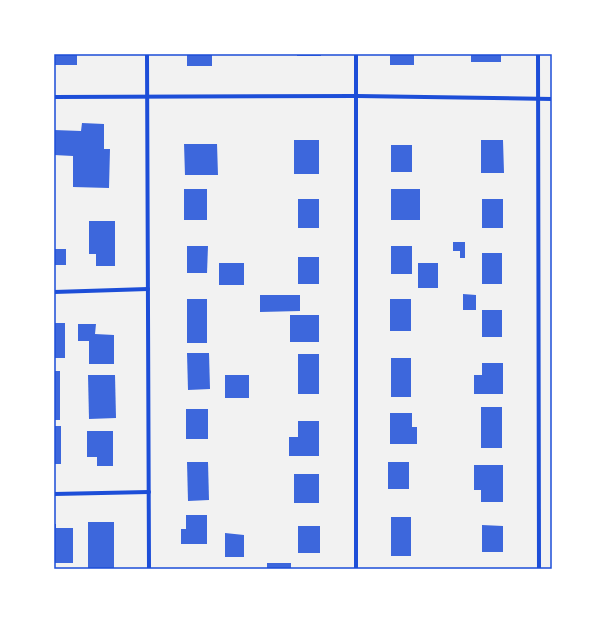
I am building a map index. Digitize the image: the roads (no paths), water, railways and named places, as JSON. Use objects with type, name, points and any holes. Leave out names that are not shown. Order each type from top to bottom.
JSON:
[{"type":"street","points":[[147,54],[149,569]]},
{"type":"street","points":[[356,54],[356,569]]},
{"type":"street","points":[[538,54],[539,569]]},
{"type":"street","points":[[56,96],[357,96],[552,99]]},
{"type":"street","points":[[54,292],[148,289]]},
{"type":"street","points":[[54,494],[149,492]]}]
